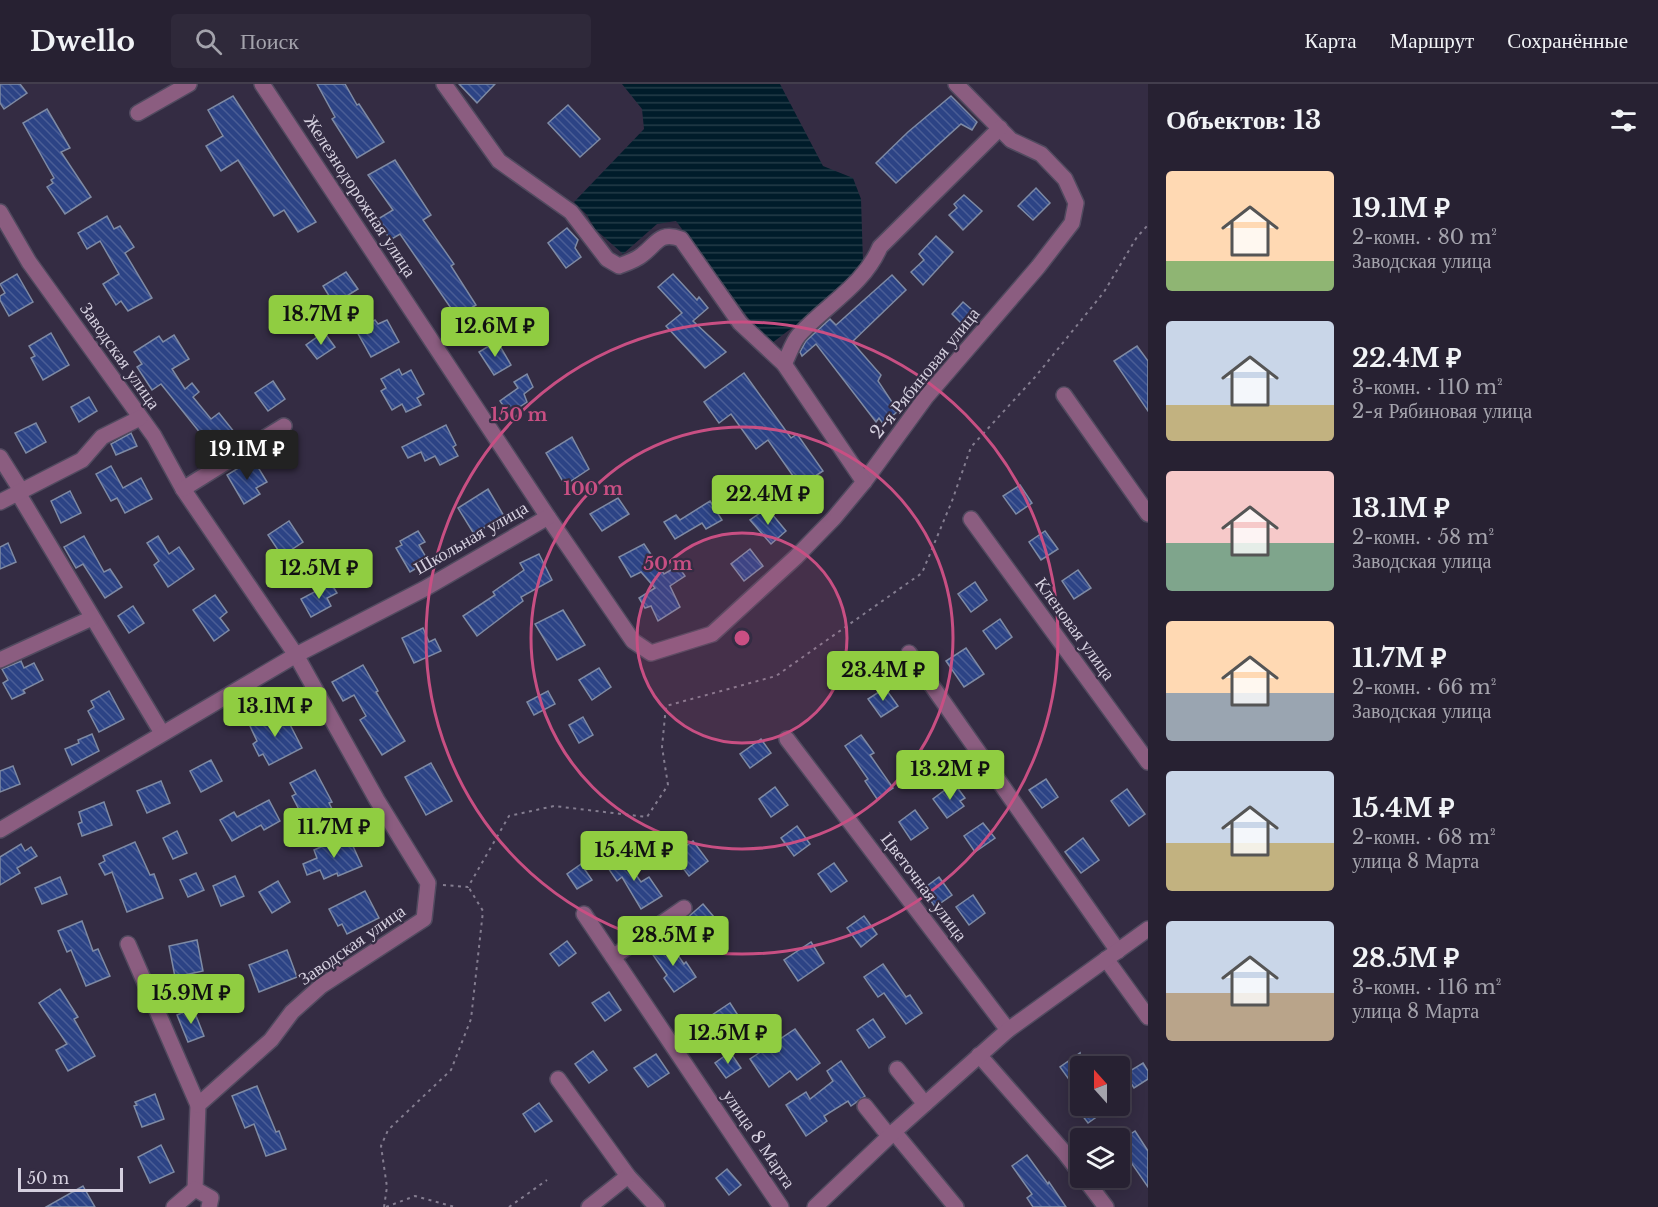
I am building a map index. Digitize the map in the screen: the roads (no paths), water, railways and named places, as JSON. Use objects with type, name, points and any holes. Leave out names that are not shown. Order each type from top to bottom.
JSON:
[{"type":"street","points":[[138,113],[189,84]]},
{"type":"street","name":"Железнодорожная улица","points":[[262,84],[548,517],[633,641],[651,653]]},
{"type":"street","points":[[444,84],[499,161],[571,212],[607,259],[620,266],[641,256],[659,238],[671,236],[681,239],[740,323],[784,364],[864,482]]},
{"type":"street","name":"2-я Рябиновая улица","points":[[651,653],[712,634],[796,557],[834,518],[864,482],[926,397],[1038,267],[1072,223],[1076,203],[1065,179],[1041,154],[1011,140],[956,84]]},
{"type":"street","points":[[784,364],[798,337],[873,263],[880,247],[1000,128]]},
{"type":"street","name":"Заводская улица","points":[[0,212],[29,262],[154,436],[183,489],[296,655],[377,800],[428,884],[424,919],[321,986],[292,1012],[271,1040],[198,1105]]},
{"type":"street","points":[[1064,395],[1148,514]]},
{"type":"street","points":[[0,502],[82,460],[102,437],[140,418]]},
{"type":"street","points":[[183,489],[285,426]]},
{"type":"street","points":[[0,457],[92,618],[162,733]]},
{"type":"street","name":"Школьная улица","points":[[0,830],[296,655],[424,589],[548,517]]},
{"type":"street","name":"Кленовая улица","points":[[970,519],[1148,762]]},
{"type":"street","points":[[0,660],[92,618]]},
{"type":"street","points":[[909,653],[1112,955],[1148,1017]]},
{"type":"street","name":"Цветочная улица","points":[[787,739],[1008,1030]]},
{"type":"street","points":[[613,957],[684,908]]},
{"type":"street","name":"улица 8 Марта","points":[[584,914],[781,1207]]},
{"type":"street","points":[[815,1207],[1008,1030],[1148,929]]},
{"type":"street","points":[[128,944],[198,1105],[195,1190],[174,1207]]},
{"type":"street","points":[[979,1056],[1070,1160]]},
{"type":"street","points":[[897,1069],[925,1104]]},
{"type":"street","points":[[558,1079],[628,1176],[657,1207]]},
{"type":"street","points":[[865,1106],[956,1207]]},
{"type":"street","points":[[589,1207],[628,1176]]},
{"type":"street","points":[[1091,1188],[1106,1207]]},
{"type":"street","points":[[195,1190],[211,1198],[209,1207]]},
{"type":"water","points":[[622,84],[780,84],[823,166],[853,178],[861,199],[863,262],[847,286],[772,343],[749,319],[676,221],[657,224],[623,254],[595,229],[587,215],[574,202],[644,129],[642,109]]}]
